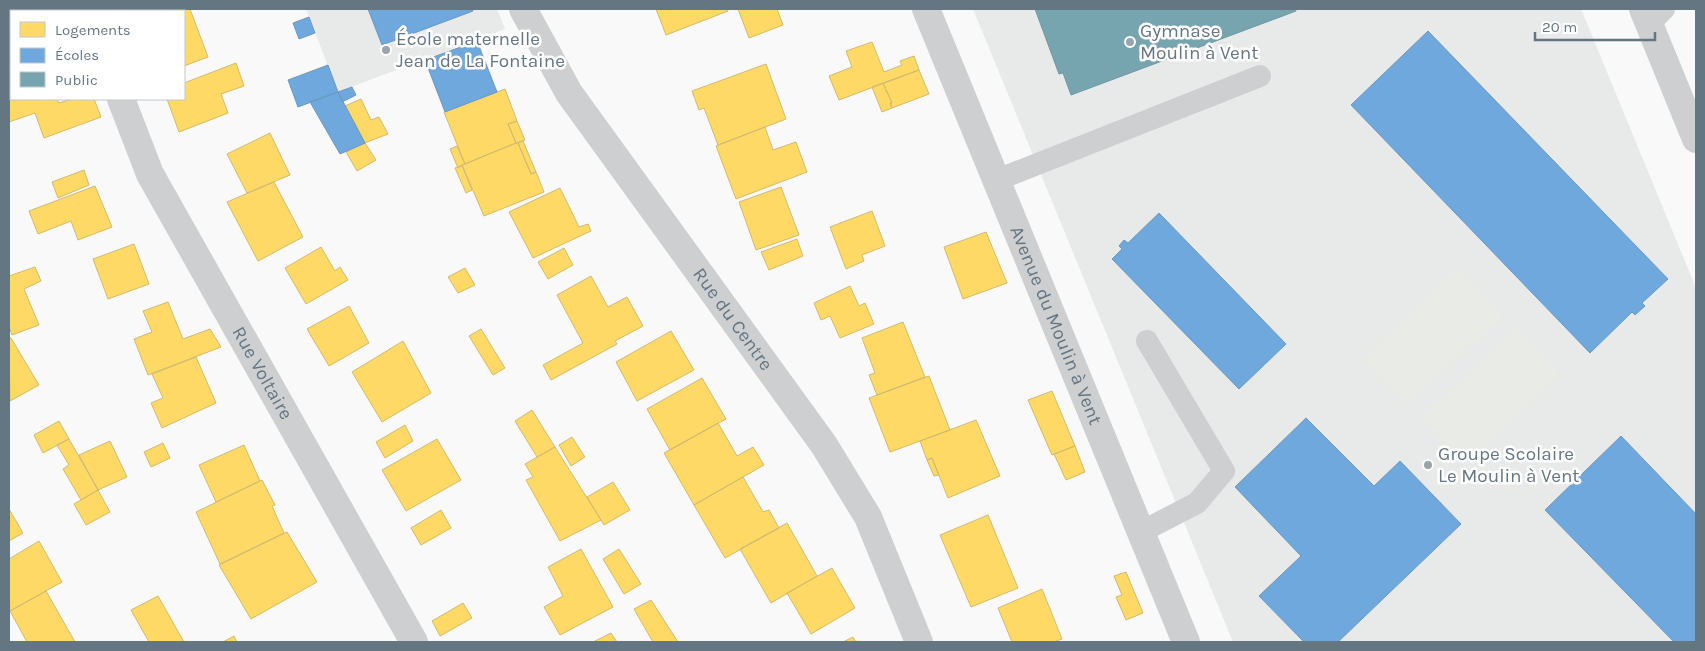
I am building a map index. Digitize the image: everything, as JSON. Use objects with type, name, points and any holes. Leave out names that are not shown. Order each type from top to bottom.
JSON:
[{"type":"street","name":"Rue du Centre","points":[[523,9],[569,94],[818,437],[868,517],[919,642]]},
{"type":"street","name":"Avenue du Moulin à Vent","points":[[926,9],[1186,642]]},
{"type":"street","points":[[1652,14],[1696,139]]},
{"type":"street","name":"Rue Voltaire","points":[[121,100],[150,174],[414,642]]},
{"type":"lane","points":[[997,180],[1260,76]]},
{"type":"lane","points":[[1141,532],[1198,503],[1224,471],[1147,341]]},
{"type":"shaded area","name":"École maternelle Jean de La Fontaine","points":[[306,9],[497,9],[505,29],[338,92]]},
{"type":"shaded area","name":"Groupe Scolaire Le Moulin à Vent","points":[[973,9],[1581,9],[1696,288],[1696,642],[1233,642]]},
{"type":"shaded area","points":[[1459,268],[1503,315],[1406,405],[1362,359]]},
{"type":"shaded area","points":[[1516,328],[1560,375],[1465,466],[1420,419]]},
{"type":"building: Logements","points":[[9,9],[34,10],[10,10],[9,21]]},
{"type":"building: Logements","points":[[190,9],[208,57],[185,66],[185,10],[170,10]]},
{"type":"building: Logements","points":[[656,9],[727,9],[728,11],[666,35]]},
{"type":"building: Logements","points":[[738,9],[777,9],[783,25],[749,38]]},
{"type":"building: Logements","points":[[872,42],[884,72],[902,65],[900,61],[914,56],[919,70],[839,100],[829,76],[852,67],[846,51]]},
{"type":"building: Logements","points":[[236,63],[244,86],[221,94],[228,113],[179,132],[167,100],[185,100],[185,83]]},
{"type":"building: Logements","points":[[766,64],[786,119],[718,145],[704,108],[699,110],[692,91]]},
{"type":"building: Logements","points":[[9,67],[10,100],[58,100],[59,103],[69,100],[94,100],[101,117],[44,138],[35,113],[9,122]]},
{"type":"building: Logements","points":[[919,70],[929,94],[892,108],[890,103],[892,103],[883,83]]},
{"type":"building: Logements","points":[[883,83],[892,103],[890,103],[892,108],[882,112],[872,87]]},
{"type":"building: Logements","points":[[505,89],[517,121],[508,124],[516,143],[465,164],[444,112]]},
{"type":"building: Logements","points":[[361,99],[371,120],[379,117],[388,134],[365,143],[345,106]]},
{"type":"building: Logements","points":[[517,121],[525,140],[516,143],[508,124]]},
{"type":"building: Logements","points":[[765,127],[773,150],[796,142],[807,172],[736,199],[716,146]]},
{"type":"building: Logements","points":[[270,133],[290,175],[247,193],[227,154]]},
{"type":"building: Logements","points":[[523,141],[536,172],[531,174],[518,143]]},
{"type":"building: Logements","points":[[365,143],[376,160],[357,171],[346,152]]},
{"type":"building: Logements","points":[[518,143],[531,174],[536,172],[544,192],[484,216],[462,165]]},
{"type":"building: Logements","points":[[457,146],[465,164],[458,168],[450,149]]},
{"type":"building: Logements","points":[[462,165],[472,190],[466,193],[455,168]]},
{"type":"building: Logements","points":[[84,170],[89,185],[58,198],[52,182]]},
{"type":"building: Logements","points":[[274,182],[303,237],[258,261],[227,202]]},
{"type":"building: Logements","points":[[95,186],[112,227],[78,240],[71,221],[38,234],[29,211]]},
{"type":"building: Logements","points":[[781,187],[799,235],[756,250],[739,202]]},
{"type":"building: Logements","points":[[560,188],[579,227],[588,224],[591,231],[533,258],[509,212]]},
{"type":"building: Logements","points":[[872,211],[885,246],[862,255],[864,261],[846,269],[830,227]]},
{"type":"building: Logements","points":[[986,232],[1007,283],[963,299],[944,247]]},
{"type":"building: Logements","points":[[797,239],[803,256],[769,270],[761,252]]},
{"type":"building: Logements","points":[[134,244],[149,284],[108,299],[93,259]]},
{"type":"building: Logements","points":[[321,247],[335,271],[340,267],[348,280],[306,304],[285,268]]},
{"type":"building: Logements","points":[[564,248],[573,265],[548,279],[538,262]]},
{"type":"building: Logements","points":[[35,267],[41,281],[24,289],[39,325],[12,335],[9,326],[9,276]]},
{"type":"building: Logements","points":[[465,268],[475,285],[458,293],[448,277]]},
{"type":"building: Logements","points":[[591,276],[608,307],[627,297],[643,326],[615,341],[617,344],[551,380],[543,365],[583,343],[557,295]]},
{"type":"building: Logements","points":[[850,286],[859,306],[865,303],[874,324],[840,338],[830,316],[821,320],[814,303]]},
{"type":"building: Logements","points":[[168,302],[183,339],[210,329],[221,347],[148,375],[134,339],[152,332],[143,311]]},
{"type":"building: Logements","points":[[349,306],[369,343],[329,366],[307,329]]},
{"type":"building: Logements","points":[[903,322],[925,377],[877,395],[869,375],[875,373],[862,338]]},
{"type":"building: Logements","points":[[481,329],[505,368],[493,375],[469,336]]},
{"type":"building: Logements","points":[[671,331],[694,370],[637,401],[616,362]]},
{"type":"building: Logements","points":[[11,338],[39,385],[10,401],[9,339]]},
{"type":"building: Logements","points":[[403,341],[431,393],[382,422],[352,372]]},
{"type":"building: Logements","points":[[196,357],[216,403],[162,428],[151,403],[163,398],[152,374]]},
{"type":"building: Logements","points":[[929,376],[950,430],[890,452],[869,398]]},
{"type":"building: Logements","points":[[702,378],[726,419],[670,450],[647,409]]},
{"type":"building: Logements","points":[[1052,391],[1075,446],[1052,455],[1028,400]]},
{"type":"building: Logements","points":[[532,410],[555,447],[537,457],[515,421]]},
{"type":"building: Logements","points":[[976,420],[1000,476],[948,498],[932,458],[927,460],[920,441]]},
{"type":"building: Logements","points":[[59,421],[69,439],[43,453],[34,435]]},
{"type":"building: Logements","points":[[718,423],[737,456],[753,447],[764,465],[694,505],[664,453]]},
{"type":"building: Logements","points":[[405,425],[413,441],[385,458],[376,442]]},
{"type":"building: Logements","points":[[572,437],[585,457],[571,466],[559,445]]},
{"type":"building: Logements","points":[[69,439],[98,490],[81,500],[63,469],[69,465],[57,445]]},
{"type":"building: Logements","points":[[437,439],[461,480],[406,511],[382,470]]},
{"type":"building: Logements","points":[[110,441],[127,477],[98,490],[79,455]]},
{"type":"building: Logements","points":[[163,443],[170,458],[151,467],[144,452]]},
{"type":"building: Logements","points":[[244,445],[260,481],[216,502],[199,465]]},
{"type":"building: Logements","points":[[1075,446],[1085,472],[1066,480],[1054,454]]},
{"type":"building: Logements","points":[[555,447],[601,520],[560,541],[526,480],[533,477],[525,464]]},
{"type":"building: Logements","points":[[932,458],[939,475],[934,476],[927,460]]},
{"type":"building: Logements","points":[[743,477],[763,512],[769,510],[779,528],[725,558],[694,505]]},
{"type":"building: Logements","points":[[262,480],[275,505],[272,506],[284,533],[220,564],[196,512]]},
{"type":"building: Logements","points":[[613,482],[630,510],[604,525],[587,497]]},
{"type":"building: Logements","points":[[98,490],[110,512],[86,525],[74,504]]},
{"type":"building: Logements","points":[[9,509],[23,533],[9,541]]},
{"type":"building: Logements","points":[[441,510],[451,528],[421,545],[411,528]]},
{"type":"building: Logements","points":[[988,515],[1018,588],[971,607],[940,535]]},
{"type":"building: Logements","points":[[787,523],[817,576],[771,603],[740,549]]},
{"type":"building: Logements","points":[[287,532],[317,582],[251,619],[219,565]]},
{"type":"building: Logements","points":[[39,541],[62,582],[10,611],[9,559]]},
{"type":"building: Logements","points":[[581,549],[613,607],[560,635],[544,607],[563,596],[548,567]]},
{"type":"building: Logements","points":[[619,549],[641,584],[624,594],[603,559]]},
{"type":"building: Logements","points":[[832,568],[855,608],[811,634],[787,593]]},
{"type":"building: Logements","points":[[1126,572],[1143,613],[1126,620],[1116,597],[1122,595],[1114,576]]},
{"type":"building: Logements","points":[[1042,589],[1062,639],[1053,642],[1012,642],[998,608]]},
{"type":"building: Logements","points":[[46,591],[75,642],[27,642],[10,611]]},
{"type":"building: Logements","points":[[158,596],[184,642],[149,642],[131,610]]},
{"type":"building: Logements","points":[[651,600],[678,642],[653,642],[634,609]]},
{"type":"building: Logements","points":[[463,603],[472,618],[440,636],[432,621]]},
{"type":"building: Logements","points":[[611,633],[617,642],[593,642]]},
{"type":"building: Logements","points":[[234,636],[237,642],[223,642]]},
{"type":"building: Logements","points":[[853,637],[856,642],[843,642]]},
{"type":"building: Écoles","points":[[368,9],[472,9],[473,11],[382,45]]},
{"type":"building: Écoles","points":[[309,17],[315,33],[299,39],[293,23]]},
{"type":"building: Écoles","points":[[1428,31],[1668,279],[1642,303],[1645,306],[1635,315],[1632,312],[1590,353],[1351,105]]},
{"type":"building: Écoles","points":[[477,41],[497,92],[445,112],[425,60]]},
{"type":"building: Écoles","points":[[328,65],[338,92],[298,107],[288,80]]},
{"type":"building: Écoles","points":[[352,87],[356,95],[342,102],[338,92]]},
{"type":"building: Écoles","points":[[338,92],[365,143],[340,154],[310,102]]},
{"type":"building: Écoles","points":[[1159,213],[1286,344],[1239,389],[1112,259],[1122,249],[1119,246],[1124,240],[1128,243]]},
{"type":"building: Écoles","points":[[1306,418],[1374,486],[1400,461],[1461,524],[1338,642],[1304,642],[1259,596],[1301,556],[1235,487]]},
{"type":"building: Écoles","points":[[1621,436],[1696,514],[1696,642],[1674,642],[1545,510]]},
{"type":"building: Public","name":"Gymnase Moulin à Vent","points":[[1035,9],[1295,9],[1296,11],[1071,95],[1063,73],[1059,74]]},
{"type":"place","name":"Gymnase Moulin à Vent","points":[[1130,42]]},
{"type":"place","name":"École maternelle Jean de La Fontaine","points":[[386,50]]},
{"type":"place","name":"Groupe Scolaire Le Moulin à Vent","points":[[1428,465]]}]
